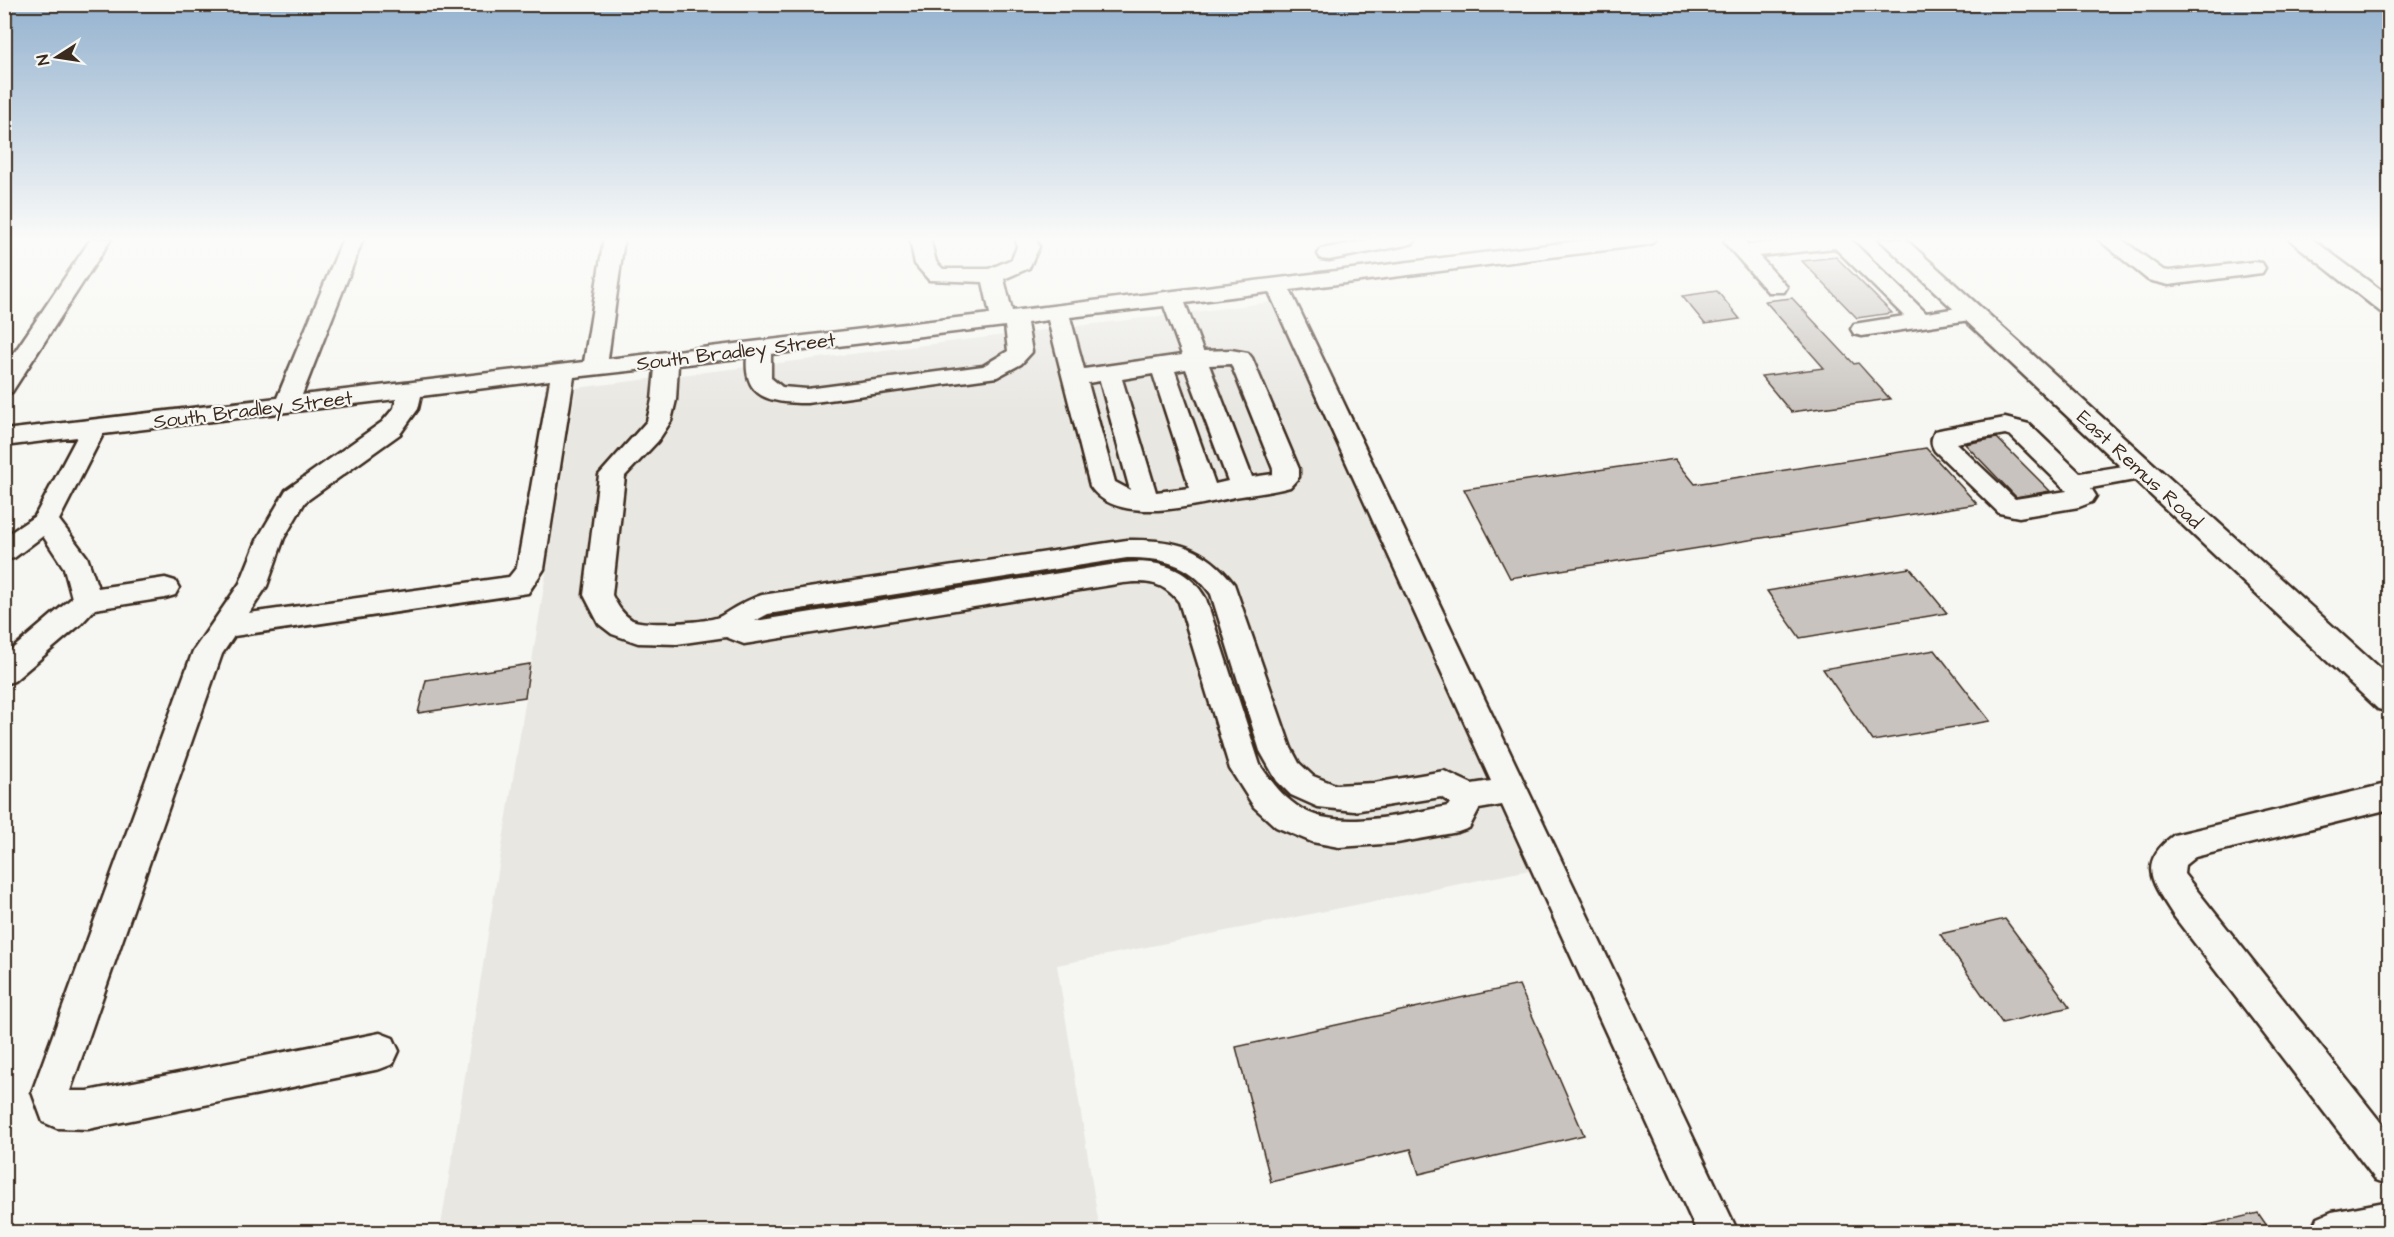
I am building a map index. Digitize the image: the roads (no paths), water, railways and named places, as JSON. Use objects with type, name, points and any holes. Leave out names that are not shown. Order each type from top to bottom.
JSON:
[{"type":"main road","name":"East Remus Road","points":[[1953,297],[2390,699]]},
{"type":"street","points":[[4,387],[63,297]]},
{"type":"street","points":[[286,406],[330,297]]},
{"type":"street","points":[[595,368],[605,297]]},
{"type":"street","points":[[760,348],[759,378],[763,384],[779,394],[807,396],[989,372],[999,369],[1020,352],[1000,297]]},
{"type":"street","points":[[1172,297],[1242,487]]},
{"type":"street","name":"South Bradley Street","points":[[4,438],[1009,319],[1172,297]]},
{"type":"street","points":[[1282,297],[1718,1233]]},
{"type":"street","points":[[1897,297],[1921,320]]},
{"type":"street","points":[[2375,297],[2390,308]]},
{"type":"street","points":[[1057,312],[1074,377],[1103,486],[1116,497],[1134,502],[1146,502],[1281,481],[1286,477],[1286,468],[1240,358],[1231,356],[1074,377]]},
{"type":"street","points":[[1862,329],[1970,312]]},
{"type":"street","points":[[666,360],[660,420],[647,437],[622,459],[612,475],[598,595],[609,617],[622,627],[638,632],[677,633],[729,626],[737,617],[762,605],[1127,549],[1167,550],[1199,562],[1213,573],[1224,591],[1276,751],[1282,764],[1297,782],[1317,795],[1345,800],[1445,784],[1468,798],[1512,790]]},
{"type":"street","points":[[1162,366],[1204,493]]},
{"type":"street","points":[[224,627],[518,586],[530,569],[563,372]]},
{"type":"street","points":[[1109,373],[1146,502]]},
{"type":"street","points":[[380,1051],[88,1110],[57,1109],[51,1092],[208,651],[253,586],[271,538],[295,496],[391,428],[406,409],[410,391]]},
{"type":"street","points":[[2005,426],[2020,430],[2073,482],[2083,492],[2083,496],[2019,508],[2008,507],[1944,445],[1944,437],[2005,426]]},
{"type":"street","points":[[4,551],[45,522],[94,428]]},
{"type":"street","points":[[2073,482],[2142,471]]},
{"type":"street","points":[[45,522],[60,536],[85,584],[86,600]]},
{"type":"street","points":[[4,673],[71,617],[86,600],[165,588]]},
{"type":"street","points":[[2390,796],[2186,845],[2169,858],[2167,877],[2185,904],[2390,1166]]},
{"type":"street","points":[[2332,1233],[2390,1221]]}]
